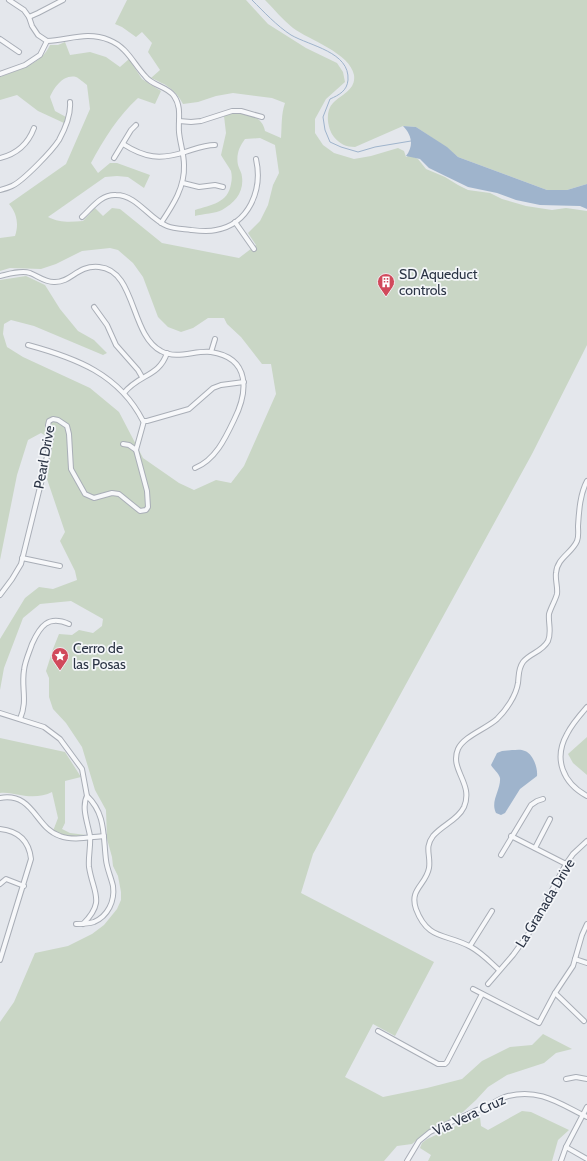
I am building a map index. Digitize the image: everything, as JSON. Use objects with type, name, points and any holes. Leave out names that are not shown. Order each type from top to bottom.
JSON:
[{"type":"street","points":[[9,0],[24,10],[38,35],[47,41],[83,35],[98,36],[111,40],[131,57],[146,78],[154,84],[166,89],[178,102],[179,132],[184,164],[183,183],[173,204],[161,223]]},
{"type":"street","points":[[29,17],[64,0]]},
{"type":"street","points":[[0,38],[19,52]]},
{"type":"street","points":[[0,74],[25,64],[40,55],[47,41]]},
{"type":"street","points":[[0,190],[13,186],[40,163],[59,140],[71,111],[70,102]]},
{"type":"street","points":[[179,121],[201,121],[232,111],[241,110],[262,117]]},
{"type":"street","points":[[114,158],[131,130],[136,125]]},
{"type":"street","points":[[0,158],[10,156],[22,147],[31,138],[34,128]]},
{"type":"street","points":[[123,144],[144,155],[153,157],[182,152],[207,145],[215,145]]},
{"type":"street","points":[[82,217],[106,196],[115,194],[123,195],[130,199],[161,223],[171,228],[207,231],[225,228],[248,211],[252,203],[258,179],[256,160]]},
{"type":"street","points":[[183,183],[199,187],[215,185],[223,187]]},
{"type":"street","points":[[235,222],[254,249]]},
{"type":"street","points":[[0,276],[24,272],[54,283],[64,281],[80,270],[90,267],[101,267],[112,271],[120,278],[138,322],[153,346],[160,351],[176,355],[211,352],[222,355],[233,361],[240,368],[244,382],[244,392],[236,417],[229,431],[213,455],[204,465],[195,468]]},
{"type":"street","points":[[94,307],[105,320],[116,344],[142,377]]},
{"type":"street","points":[[211,352],[215,339]]},
{"type":"street","points":[[28,345],[86,364],[99,372],[113,382],[124,393],[136,407],[144,421]]},
{"type":"street","points":[[124,393],[130,385],[159,368],[164,362],[167,353]]},
{"type":"street","points":[[144,421],[147,422],[189,409],[213,388],[221,385],[244,382]]},
{"type":"street","name":"Pearl Drive","points":[[0,595],[21,564],[51,438],[48,425],[49,421],[53,419],[58,420],[67,426],[69,434],[71,470],[85,494],[94,498],[102,497],[108,494],[119,494],[138,510],[146,510],[148,507],[147,491],[136,450]]},
{"type":"street","points":[[123,444],[136,450],[144,421]]},
{"type":"street","points":[[499,970],[484,955],[470,946],[430,932],[416,909],[414,895],[416,889],[427,873],[430,841],[436,833],[461,812],[466,801],[467,792],[456,764],[456,757],[459,748],[466,740],[485,728],[500,715],[516,691],[518,672],[522,664],[527,657],[539,651],[550,636],[549,614],[557,591],[556,572],[558,564],[574,548],[578,539],[582,495],[587,481]]},
{"type":"street","points":[[22,558],[60,566]]},
{"type":"street","points":[[20,719],[25,704],[23,685],[24,671],[27,656],[37,633],[40,628],[50,622],[59,620],[69,624]]},
{"type":"street","points":[[587,706],[568,732],[562,746],[561,760],[562,769],[569,782],[576,790],[587,796]]},
{"type":"street","points":[[0,713],[44,727],[60,739],[82,769],[87,796],[99,812],[103,823],[107,870],[113,888],[112,902],[110,907],[94,922],[76,924]]},
{"type":"street","points":[[0,798],[9,796],[19,799],[25,803],[50,831],[59,836],[71,838],[104,836]]},
{"type":"street","points":[[83,924],[89,918],[97,902],[97,895],[89,865],[90,837],[85,806],[87,796]]},
{"type":"street","points":[[501,855],[511,836],[531,805],[543,798]]},
{"type":"street","points":[[535,848],[550,819]]},
{"type":"street","points":[[0,829],[12,831],[23,839],[28,847],[31,859],[24,886],[0,960]]},
{"type":"street","points":[[511,836],[566,864]]},
{"type":"street","name":"La Granada Drive","points":[[488,984],[514,955],[529,933],[566,864],[573,854],[587,841]]},
{"type":"street","points":[[0,884],[6,879],[24,886]]},
{"type":"street","points":[[470,946],[492,911]]},
{"type":"street","points":[[473,989],[539,1023],[555,992],[569,974],[587,924]]},
{"type":"street","points":[[575,959],[587,963]]},
{"type":"street","points":[[555,992],[584,1021]]},
{"type":"street","points":[[378,1031],[438,1064],[445,1064],[482,994]]},
{"type":"street","points":[[566,1079],[576,1077],[587,1080]]},
{"type":"street","name":"Via Vera Cruz","points":[[407,1161],[419,1141],[430,1132],[477,1110],[483,1109],[489,1104],[518,1094],[544,1096],[585,1116]]},
{"type":"street","points":[[561,1161],[566,1147],[585,1116],[587,1107]]},
{"type":"street","points":[[566,1147],[587,1159]]},
{"type":"green space","points":[[127,0],[246,0],[268,24],[306,48],[337,63],[343,72],[345,82],[326,99],[315,119],[315,133],[323,145],[334,153],[354,159],[371,156],[398,148],[404,151],[406,157],[410,155],[418,159],[426,169],[445,177],[468,190],[490,193],[502,199],[526,206],[552,210],[566,208],[587,211],[587,345],[532,454],[313,854],[301,893],[434,962],[395,1036],[373,1024],[345,1077],[383,1097],[462,1079],[482,1061],[510,1047],[532,1045],[543,1034],[572,1049],[556,1053],[544,1063],[507,1075],[488,1087],[463,1112],[425,1133],[412,1144],[397,1146],[384,1161],[0,1161],[0,1022],[14,1002],[35,953],[68,946],[92,934],[104,925],[117,909],[121,900],[121,892],[107,839],[106,810],[95,790],[82,747],[66,723],[53,709],[49,697],[49,678],[46,671],[59,634],[72,635],[79,630],[93,633],[102,626],[103,619],[71,601],[40,604],[23,618],[4,668],[0,690],[0,639],[25,598],[39,587],[53,589],[77,580],[75,571],[60,541],[65,532],[47,479],[53,440],[41,433],[28,440],[17,475],[0,560],[0,280],[26,276],[45,285],[60,309],[78,331],[94,340],[107,353],[103,355],[34,326],[11,320],[4,324],[3,334],[7,347],[23,357],[90,388],[119,412],[143,458],[179,483],[194,490],[216,480],[231,483],[244,466],[276,394],[271,364],[262,364],[241,337],[227,324],[224,318],[208,318],[193,328],[181,332],[168,327],[158,317],[143,277],[133,263],[118,250],[110,248],[82,251],[56,264],[41,269],[10,268],[0,271],[0,238],[15,236],[17,228],[15,215],[9,204],[66,164],[90,109],[87,85],[79,78],[71,77],[63,80],[50,97],[55,111],[66,117],[64,123],[38,111],[17,95],[0,100],[0,77],[29,66],[46,52],[50,45],[58,45],[65,42],[70,55],[90,52],[106,57],[120,67],[129,59],[142,79],[161,91],[155,104],[138,98],[124,112],[101,145],[91,163],[98,173],[110,163],[117,163],[150,175],[144,188],[128,177],[105,177],[48,217],[69,222],[83,221],[95,208],[103,216],[112,208],[120,209],[162,243],[239,258],[256,245],[248,233],[260,221],[268,205],[273,185],[279,173],[275,145],[260,138],[245,139],[240,148],[237,161],[242,174],[242,188],[238,196],[231,204],[220,211],[195,216],[195,210],[213,205],[223,199],[229,190],[232,181],[231,171],[221,155],[226,133],[224,116],[236,113],[249,114],[259,120],[265,131],[281,138],[282,116],[285,103],[272,98],[233,93],[216,96],[198,102],[183,104],[170,88],[151,78],[160,70],[148,52],[152,43],[142,32],[136,37],[115,24]]},
{"type":"green space","points":[[265,0],[587,0],[587,184],[567,190],[547,190],[458,157],[416,127],[403,126],[355,147],[346,146],[334,137],[328,124],[328,115],[330,106],[348,91],[353,84],[354,75],[351,67],[337,54],[293,28]]},
{"type":"green space","points":[[587,737],[587,775],[573,763],[568,754]]},
{"type":"green space","points":[[0,738],[65,752],[81,777],[65,781],[65,823],[62,829],[70,833],[86,835],[69,836],[53,831],[58,818],[52,792],[41,796],[24,796],[0,793]]},
{"type":"green space","points":[[522,1111],[531,1112],[569,1130],[558,1140],[552,1161],[428,1161],[431,1155],[420,1148],[422,1143],[427,1139],[454,1127],[473,1115],[478,1114],[480,1117],[481,1126],[488,1130]]},
{"type":"water","points":[[403,126],[416,127],[447,147],[458,157],[547,190],[567,190],[587,184],[587,209],[580,206],[540,205],[516,200],[497,193],[468,187],[429,168],[420,159],[406,156],[409,152],[411,141],[406,129]]},
{"type":"water","points":[[512,750],[523,750],[533,758],[536,765],[537,776],[520,789],[505,813],[501,815],[496,813],[494,809],[500,778],[491,765],[497,753]]},
{"type":"waterway","points":[[252,0],[271,19],[291,35],[336,56],[347,70],[348,80],[346,87],[339,94],[330,99],[323,117],[325,130],[330,142],[358,152],[375,147],[411,141]]},
{"type":"place","name":"SD Aqueduct controls","points":[[386,297]]},
{"type":"place","name":"Cerro de las Posas","points":[[60,671]]}]
